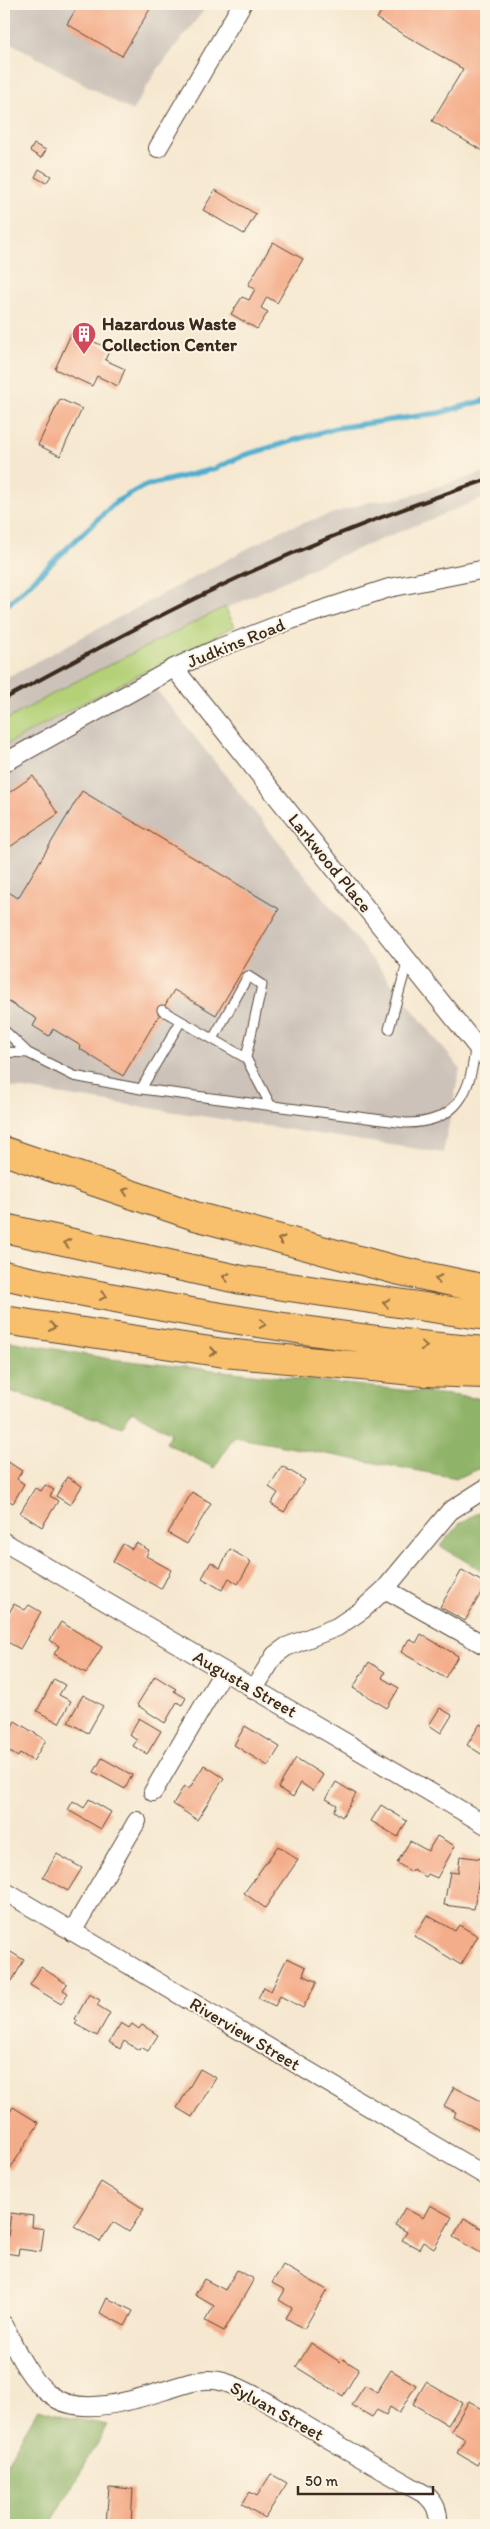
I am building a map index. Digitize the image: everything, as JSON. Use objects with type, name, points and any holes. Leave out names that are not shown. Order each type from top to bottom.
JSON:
[{"type":"highway","points":[[4,1151],[195,1216],[387,1268],[486,1289]]},
{"type":"highway","points":[[4,1228],[242,1280],[486,1316]]},
{"type":"highway","points":[[4,1275],[49,1286],[234,1320],[427,1346],[486,1351]]},
{"type":"highway","points":[[4,1320],[224,1354],[424,1372],[486,1374]]},
{"type":"street","points":[[158,148],[242,4]]},
{"type":"street","name":"Judkins Road","points":[[4,763],[174,668],[291,620],[389,588],[486,569]]},
{"type":"street","name":"Larkwood Place","points":[[174,668],[486,1058]]},
{"type":"street","points":[[253,1690],[275,1655],[286,1647],[337,1627],[362,1610],[385,1589],[450,1511],[486,1488]]},
{"type":"street","name":"Augusta Street","points":[[4,1542],[253,1690],[486,1825]]},
{"type":"street","points":[[385,1589],[486,1646]]},
{"type":"street","points":[[153,1792],[223,1672]]},
{"type":"street","points":[[72,1932],[137,1821]]},
{"type":"street","name":"Riverview Street","points":[[4,1891],[486,2176]]},
{"type":"street","name":"Sylvan Street","points":[[4,2325],[23,2364],[38,2383],[52,2396],[66,2404],[89,2406],[129,2402],[194,2382],[207,2380],[224,2382],[272,2406],[426,2495],[434,2502],[438,2514],[438,2525]]},
{"type":"lane","points":[[389,1029],[408,960]]},
{"type":"lane","points":[[213,1039],[248,976],[262,985],[246,1058]]},
{"type":"lane","points":[[162,1010],[246,1058],[271,1106]]},
{"type":"lane","points":[[142,1089],[181,1021]]},
{"type":"lane","points":[[4,1030],[28,1053],[74,1076],[142,1089],[406,1124],[436,1120],[449,1112],[466,1089],[475,1044]]},
{"type":"lane","points":[[4,1052],[28,1053]]},
{"type":"shaded area","points":[[4,4],[209,4],[157,70],[132,111],[4,39]]},
{"type":"shaded area","points":[[486,472],[486,497],[325,562],[202,620],[4,721],[4,679],[284,529],[369,502],[402,498]]},
{"type":"shaded area","points":[[141,673],[166,701],[460,1069],[443,1153],[4,1086],[4,746]]},
{"type":"green space","points":[[225,607],[235,626],[75,707],[4,746],[4,721],[71,684]]},
{"type":"green space","points":[[4,1340],[110,1359],[486,1399],[486,1466],[457,1478],[234,1437],[214,1468],[166,1443],[171,1433],[132,1411],[122,1427],[4,1389]]},
{"type":"green space","points":[[486,1508],[486,1573],[440,1546],[459,1524]]},
{"type":"green space","points":[[38,2409],[108,2425],[50,2525],[4,2525],[4,2467]]},
{"type":"building","points":[[79,4],[153,4],[122,56],[67,24]]},
{"type":"building","points":[[385,4],[486,4],[486,153],[432,121],[463,69],[377,19]]},
{"type":"building","points":[[34,144],[46,150],[41,158],[30,151]]},
{"type":"building","points":[[39,169],[51,176],[46,183],[35,177]]},
{"type":"building","points":[[215,190],[256,214],[244,234],[203,210]]},
{"type":"building","points":[[273,242],[303,259],[277,303],[267,297],[261,308],[268,312],[257,329],[231,314],[242,297],[249,300],[255,289],[248,285]]},
{"type":"building","name":"Hazardous Waste Collection Center","points":[[72,332],[110,349],[105,360],[125,369],[118,386],[97,376],[92,386],[55,369]]},
{"type":"building","points":[[60,399],[82,409],[60,456],[38,445]]},
{"type":"building","points":[[33,776],[58,814],[4,851],[4,796]]},
{"type":"building","points":[[82,791],[279,909],[216,1015],[174,990],[123,1076],[80,1049],[81,1046],[53,1029],[49,1036],[33,1026],[37,1019],[4,999],[4,889],[18,898]]},
{"type":"building","points":[[4,1459],[22,1471],[17,1479],[24,1484],[13,1503],[4,1498]]},
{"type":"building","points":[[282,1466],[305,1480],[284,1512],[271,1504],[278,1493],[269,1487]]},
{"type":"building","points":[[67,1477],[82,1486],[70,1505],[56,1496]]},
{"type":"building","points":[[45,1485],[54,1490],[50,1496],[58,1501],[42,1527],[20,1513],[35,1488],[41,1491]]},
{"type":"building","points":[[192,1492],[211,1503],[187,1544],[168,1533]]},
{"type":"building","points":[[136,1543],[149,1550],[146,1556],[171,1570],[161,1589],[113,1562],[123,1544],[132,1549]]},
{"type":"building","points":[[230,1549],[251,1562],[238,1584],[229,1578],[222,1590],[202,1578],[211,1562],[220,1568]]},
{"type":"building","points":[[462,1570],[486,1584],[465,1621],[440,1607]]},
{"type":"building","points":[[14,1604],[25,1610],[29,1605],[41,1612],[20,1649],[4,1640],[4,1622]]},
{"type":"building","points":[[61,1622],[102,1647],[86,1673],[54,1654],[59,1646],[50,1640]]},
{"type":"building","points":[[421,1634],[458,1656],[445,1678],[401,1652],[409,1639],[416,1643]]},
{"type":"building","points":[[369,1662],[385,1672],[382,1678],[399,1688],[387,1708],[353,1688]]},
{"type":"building","points":[[155,1676],[176,1689],[174,1691],[186,1698],[182,1705],[177,1702],[165,1723],[137,1705]]},
{"type":"building","points":[[54,1679],[65,1685],[59,1695],[71,1701],[59,1723],[37,1711]]},
{"type":"building","points":[[83,1695],[103,1706],[88,1733],[68,1722]]},
{"type":"building","points":[[440,1708],[452,1715],[441,1733],[429,1725]]},
{"type":"building","points":[[139,1718],[161,1731],[147,1754],[133,1746],[137,1740],[129,1735]]},
{"type":"building","points":[[15,1721],[46,1740],[33,1761],[20,1753],[18,1757],[4,1748],[4,1740]]},
{"type":"building","points":[[480,1724],[486,1728],[486,1757],[467,1745]]},
{"type":"building","points":[[245,1726],[280,1747],[268,1766],[234,1745]]},
{"type":"building","points":[[102,1758],[132,1775],[125,1789],[94,1772]]},
{"type":"building","points":[[296,1758],[323,1775],[313,1791],[301,1783],[293,1797],[278,1788]]},
{"type":"building","points":[[204,1765],[224,1778],[197,1820],[173,1804],[184,1786],[189,1789]]},
{"type":"building","points":[[336,1782],[356,1794],[342,1817],[334,1811],[337,1805],[326,1799]]},
{"type":"building","points":[[89,1799],[111,1812],[101,1829],[68,1810],[73,1801],[84,1808]]},
{"type":"building","points":[[381,1805],[407,1821],[398,1837],[371,1821]]},
{"type":"building","points":[[437,1836],[455,1846],[437,1878],[428,1874],[426,1877],[413,1869],[412,1872],[397,1863],[410,1841],[428,1851]]},
{"type":"building","points":[[278,1846],[298,1860],[265,1908],[244,1893]]},
{"type":"building","points":[[57,1854],[82,1868],[68,1891],[43,1877]]},
{"type":"building","points":[[460,1856],[482,1859],[474,1909],[444,1905],[450,1872],[458,1873]]},
{"type":"building","points":[[427,1915],[455,1931],[459,1925],[478,1936],[461,1965],[414,1936]]},
{"type":"building","points":[[4,1948],[24,1960],[12,1981],[4,1976]]},
{"type":"building","points":[[287,1958],[306,1967],[303,1975],[317,1982],[303,2008],[280,1996],[275,2006],[258,1998],[264,1987],[271,1991]]},
{"type":"building","points":[[41,1967],[67,1984],[63,1990],[68,1993],[61,2004],[30,1985]]},
{"type":"building","points":[[89,1994],[100,2000],[97,2005],[110,2013],[97,2036],[75,2024],[78,2021],[75,2019]]},
{"type":"building","points":[[121,2023],[129,2028],[132,2024],[139,2029],[142,2025],[158,2035],[148,2051],[141,2047],[139,2050],[124,2041],[120,2049],[109,2042]]},
{"type":"building","points":[[200,2069],[216,2078],[192,2117],[177,2108]]},
{"type":"building","points":[[454,2087],[485,2103],[482,2109],[486,2111],[486,2121],[481,2131],[454,2117],[456,2112],[444,2106]]},
{"type":"building","points":[[13,2107],[39,2123],[10,2169],[4,2165],[4,2122]]},
{"type":"building","points":[[101,2182],[144,2209],[129,2232],[113,2222],[100,2242],[74,2226]]},
{"type":"building","points":[[430,2205],[452,2217],[434,2249],[423,2242],[419,2249],[402,2240],[407,2232],[395,2225],[405,2208],[423,2218]]},
{"type":"building","points":[[11,2213],[33,2216],[32,2227],[44,2229],[41,2252],[19,2249],[18,2255],[6,2253]]},
{"type":"building","points":[[464,2218],[486,2231],[486,2256],[453,2237]]},
{"type":"building","points":[[283,2265],[327,2290],[304,2329],[286,2318],[292,2308],[279,2300],[285,2290],[272,2283]]},
{"type":"building","points":[[237,2270],[254,2279],[224,2331],[205,2321],[214,2306],[195,2295],[204,2279],[225,2290]]},
{"type":"building","points":[[107,2298],[133,2311],[125,2326],[100,2313]]},
{"type":"building","points":[[311,2343],[340,2362],[343,2359],[359,2369],[343,2396],[296,2367]]},
{"type":"building","points":[[391,2370],[416,2385],[399,2413],[390,2407],[386,2415],[377,2410],[372,2417],[352,2405],[365,2385],[377,2392]]},
{"type":"building","points":[[426,2382],[462,2403],[448,2425],[413,2404]]},
{"type":"building","points":[[469,2401],[486,2411],[486,2450],[477,2465],[457,2453],[465,2439],[451,2431]]},
{"type":"building","points":[[271,2474],[287,2483],[265,2518],[242,2504],[250,2492],[257,2496]]},
{"type":"building","points":[[109,2487],[133,2489],[131,2525],[106,2524]]},
{"type":"waterway","points":[[4,608],[116,502],[144,486],[214,469],[245,455],[336,428],[439,413],[486,400]]},
{"type":"railway","points":[[4,699],[154,619],[246,574],[365,524],[486,480]]},
{"type":"place","name":"Hazardous Waste Collection Center","points":[[84,355]]}]
